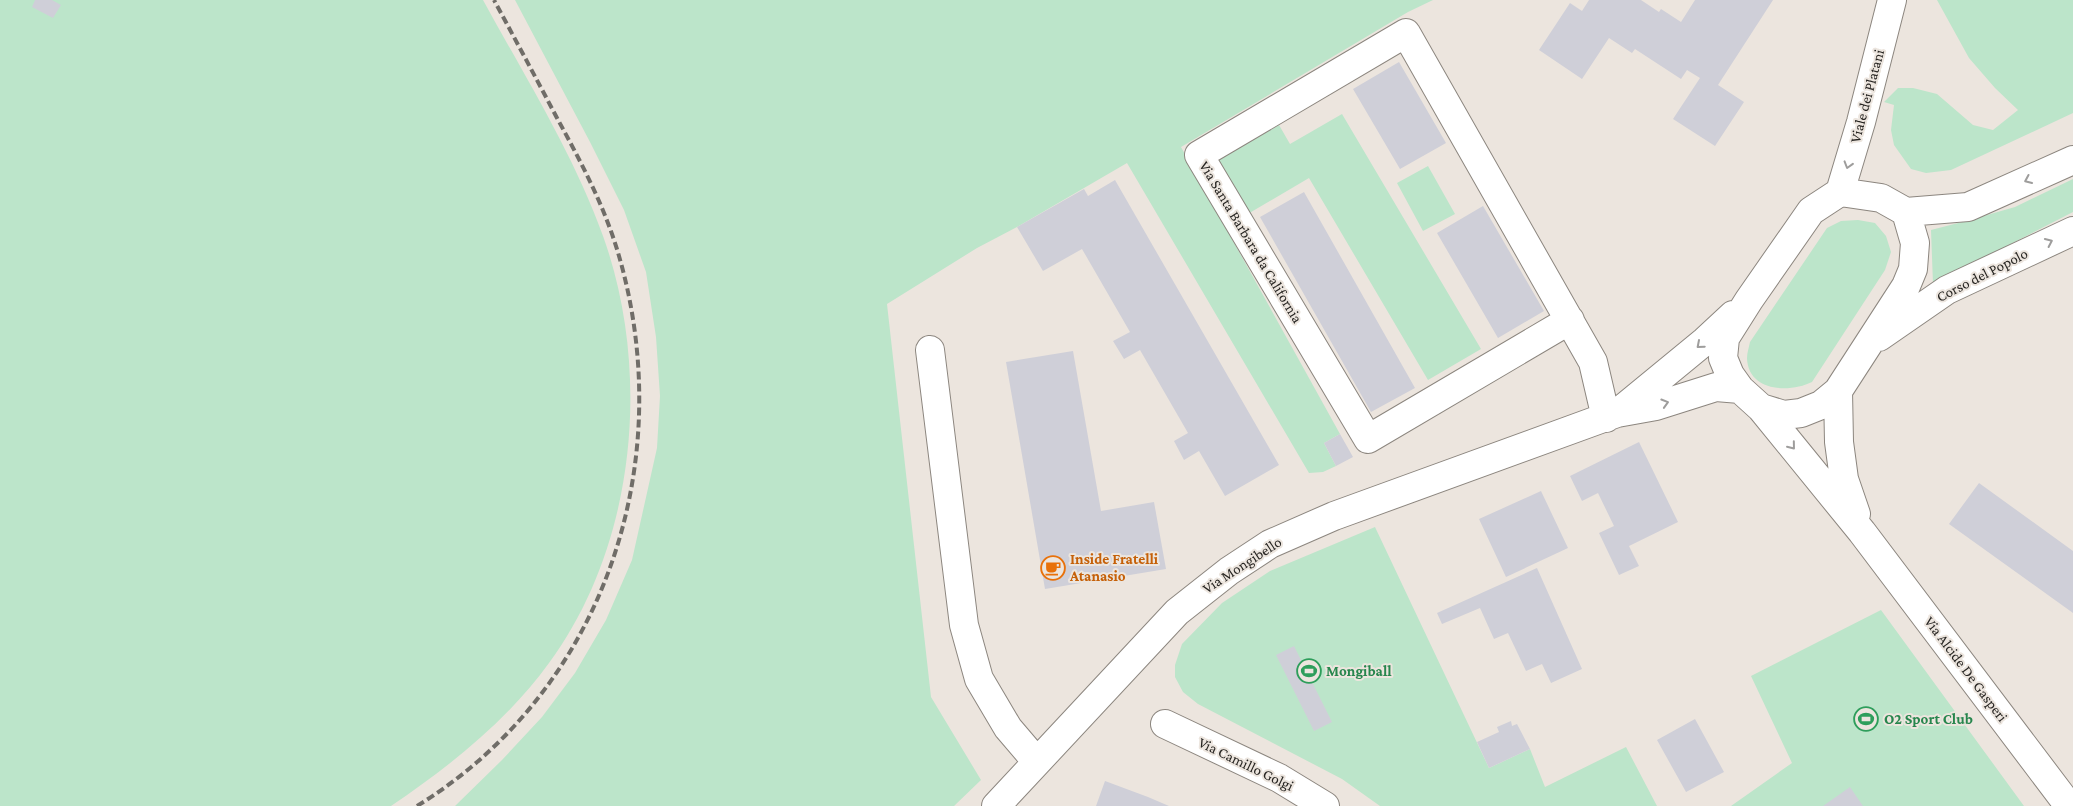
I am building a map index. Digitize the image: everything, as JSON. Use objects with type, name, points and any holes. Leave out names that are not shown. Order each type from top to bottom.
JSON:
[{"type":"street","name":"Viale dei Platani","points":[[1840,192],[1861,122],[1892,0]]},
{"type":"street","name":"Via Santa Barbara da California","points":[[1570,320],[1368,439],[1199,155],[1406,33],[1570,320],[1593,362],[1612,416]]},
{"type":"street","points":[[1906,212],[1915,243],[1913,269],[1906,286],[1838,391],[1821,405],[1802,413],[1784,415],[1761,408],[1740,390],[1730,375],[1723,358],[1725,338],[1811,211],[1840,192],[1881,198],[1906,212],[1968,207],[2073,160]]},
{"type":"street","name":"Corso del Popolo","points":[[1870,344],[1947,290],[2073,231]]},
{"type":"street","points":[[1612,416],[1698,347],[1749,300]]},
{"type":"street","points":[[930,350],[964,625],[979,679],[1008,728],[1037,762]]},
{"type":"street","points":[[1612,416],[1656,406],[1716,387],[1740,390]]},
{"type":"street","points":[[1838,391],[1839,442],[1844,479],[1862,532]]},
{"type":"street","name":"Via Alcide De Gasperi","points":[[1761,408],[1862,532],[2069,806]]},
{"type":"street","name":"Via Mongibello","points":[[996,806],[1177,612],[1229,571],[1270,544],[1334,516],[1612,416]]},
{"type":"street","name":"Via Camillo Golgi","points":[[1165,724],[1279,778],[1325,806]]},
{"type":"green space","points":[[0,0],[483,0],[563,145],[603,236],[618,289],[627,344],[630,400],[627,456],[617,512],[601,566],[578,616],[549,663],[533,684],[476,741],[435,775],[391,806],[0,806]]},
{"type":"green space","points":[[515,0],[1433,0],[1408,12],[1181,147],[1340,434],[1324,443],[1336,466],[1323,472],[1309,473],[1127,163],[977,248],[887,304],[931,697],[981,780],[954,806],[455,806],[542,717],[575,673],[606,620],[632,560],[657,448],[660,396],[656,337],[646,272],[624,210]]},
{"type":"green space","points":[[1937,0],[2073,0],[2073,113],[1951,170],[1926,173],[1911,169],[1894,145],[1891,130],[1894,105],[1884,102],[1898,88],[1913,88],[1937,94],[1973,125],[1993,130],[2018,110],[1995,88],[1969,58]]},
{"type":"green space","points":[[1342,114],[1481,349],[1428,380],[1309,178],[1246,215],[1215,162],[1279,125],[1290,144]]},
{"type":"green space","points":[[1428,166],[1455,214],[1423,231],[1397,183]]},
{"type":"green space","points":[[2073,179],[2073,212],[1933,284],[1931,230],[2015,207]]},
{"type":"green space","points":[[1858,220],[1875,223],[1886,236],[1891,252],[1885,270],[1812,382],[1793,388],[1772,387],[1762,383],[1754,378],[1749,369],[1747,358],[1750,342],[1827,228],[1841,221]]},
{"type":"green space","name":"Mongiball","points":[[1375,527],[1489,768],[1530,749],[1545,787],[1626,747],[1657,806],[1380,806],[1342,779],[1198,704],[1183,692],[1175,677],[1175,665],[1182,644],[1222,603],[1270,571]]},
{"type":"green space","name":"O2 Sport Club","points":[[1881,610],[2024,806],[1731,806],[1792,763],[1751,676]]},
{"type":"building","points":[[35,0],[52,0],[61,5],[53,18],[32,7]]},
{"type":"building","points":[[1589,0],[1641,0],[1659,12],[1661,9],[1681,22],[1695,0],[1773,0],[1718,85],[1744,102],[1715,146],[1673,119],[1700,78],[1687,70],[1681,79],[1635,49],[1632,53],[1609,38],[1582,79],[1539,50],[1570,3],[1582,11]]},
{"type":"building","points":[[1399,62],[1446,143],[1400,169],[1353,89]]},
{"type":"building","points":[[1115,180],[1279,465],[1225,496],[1199,451],[1184,460],[1174,441],[1188,433],[1140,350],[1124,359],[1113,341],[1130,332],[1082,249],[1043,271],[1017,227],[1084,189],[1088,196]]},
{"type":"building","points":[[1304,192],[1415,388],[1371,412],[1260,217]]},
{"type":"building","points":[[1483,206],[1544,311],[1498,338],[1437,233]]},
{"type":"building","points":[[1073,351],[1101,511],[1154,502],[1166,569],[1045,589],[1006,362]]},
{"type":"building","points":[[1340,434],[1353,457],[1336,466],[1324,443]]},
{"type":"building","points":[[1639,442],[1678,522],[1629,546],[1639,566],[1619,575],[1599,533],[1614,526],[1598,493],[1582,501],[1570,476]]},
{"type":"building","points":[[1979,483],[2073,551],[2073,613],[1949,524]]},
{"type":"building","points":[[1541,491],[1568,548],[1506,577],[1479,519]]},
{"type":"building","points":[[1537,568],[1582,669],[1551,683],[1542,664],[1526,671],[1508,633],[1494,639],[1480,608],[1442,624],[1437,613]]},
{"type":"building","points":[[1294,646],[1332,722],[1314,731],[1276,655]]},
{"type":"building","points":[[1695,719],[1724,772],[1686,792],[1657,740]]},
{"type":"building","points":[[1511,721],[1512,726],[1517,724],[1530,749],[1489,768],[1477,742],[1499,732],[1497,727]]},
{"type":"building","points":[[1105,781],[1148,797],[1169,806],[1096,806]]},
{"type":"building","points":[[1850,787],[1863,806],[1823,806]]},
{"type":"railway","points":[[417,806],[482,758],[536,701],[579,636],[611,566],[631,491],[639,414],[635,335],[619,256],[607,220],[583,168],[494,0]]},
{"type":"place","name":"Inside Fratelli Atanasio","points":[[1053,568]]},
{"type":"place","name":"Mongiball","points":[[1309,671]]},
{"type":"place","name":"O2 Sport Club","points":[[1866,719]]}]
